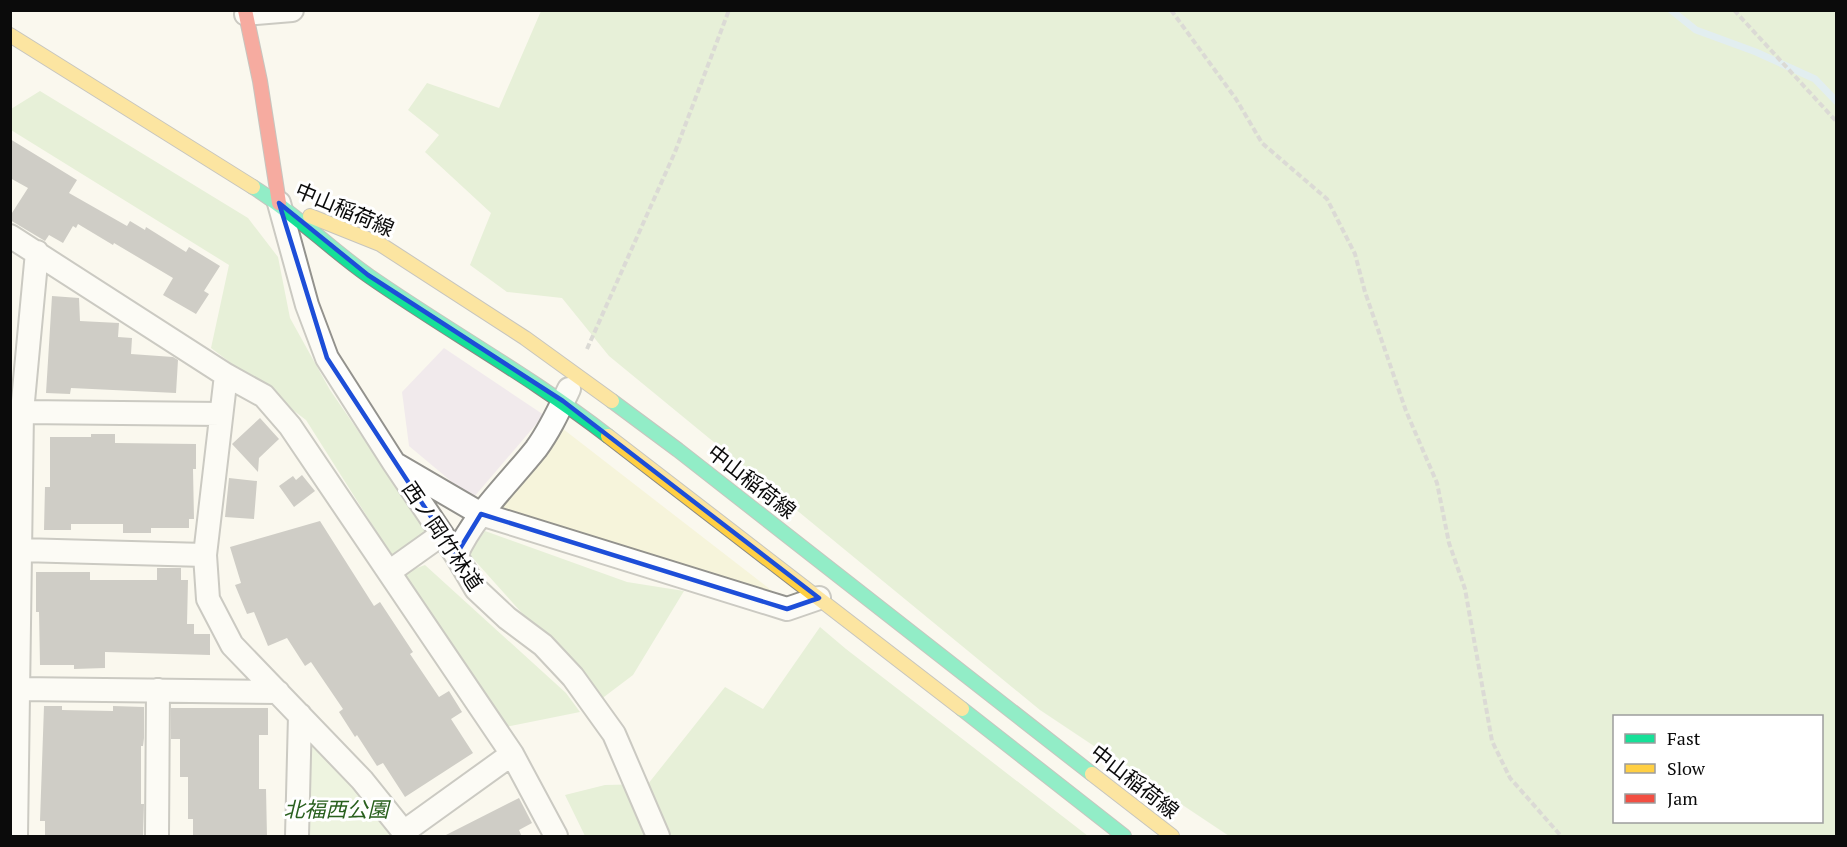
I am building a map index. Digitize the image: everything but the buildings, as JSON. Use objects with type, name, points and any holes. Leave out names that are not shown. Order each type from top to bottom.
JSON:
[{"type":"main road","name":"中山稲荷線","points":[[246,12],[260,81],[279,203],[368,275],[563,401],[1124,837]]},
{"type":"main road","points":[[10,35],[279,203]]},
{"type":"main road","name":"中山稲荷線","points":[[279,203],[380,244],[525,338],[678,450],[1172,837]]},
{"type":"street","points":[[246,12],[292,10]]},
{"type":"street","name":"西ノ岡竹林道","points":[[279,203],[307,305],[327,358],[476,589],[507,618],[543,645],[573,676],[614,734],[658,837]]},
{"type":"street","points":[[10,236],[226,375],[264,396],[290,426],[512,754],[556,837]]},
{"type":"street","points":[[16,837],[22,412],[37,252]]},
{"type":"street","points":[[456,555],[466,533],[537,448],[556,417],[575,374]]},
{"type":"street","points":[[226,375],[205,555],[208,599],[232,645],[362,780],[406,834],[512,754]]},
{"type":"street","points":[[22,412],[221,414]]},
{"type":"street","points":[[394,463],[481,514],[787,609],[819,598]]},
{"type":"street","points":[[389,572],[441,535]]},
{"type":"street","points":[[20,550],[205,555]]},
{"type":"street","points":[[18,689],[278,692]]},
{"type":"street","points":[[157,837],[158,690]]},
{"type":"street","points":[[297,837],[300,715]]},
{"type":"path","points":[[575,374],[675,152],[729,10]]},
{"type":"path","points":[[1171,10],[1236,99],[1262,143],[1327,199],[1355,254],[1365,292],[1406,411],[1437,483],[1449,543],[1465,589],[1492,741],[1510,778],[1561,837]]},
{"type":"path","points":[[1734,10],[1836,121]]},
{"type":"highlighted area","points":[[279,203],[368,275],[563,401],[819,598],[787,609],[481,514],[456,555],[327,358]]},
{"type":"shaded area","points":[[444,348],[544,415],[474,497],[409,446],[402,392]]},
{"type":"shaded area","points":[[558,425],[780,597],[494,508]]},
{"type":"green space","points":[[541,11],[1836,11],[1836,836],[1229,836],[1040,710],[609,356],[562,298],[507,292],[470,265],[491,213],[425,152],[439,135],[408,110],[427,83],[499,108]]},
{"type":"green space","points":[[40,91],[248,218],[278,257],[290,318],[330,390],[427,531],[392,556],[306,420],[211,348],[229,265],[11,130],[11,109]]},
{"type":"green space","points":[[485,531],[627,582],[684,591],[633,675],[596,703],[554,649],[469,554]]},
{"type":"green space","points":[[425,565],[566,693],[580,712],[506,727],[403,573]]},
{"type":"green space","points":[[820,627],[1088,836],[585,836],[565,795],[605,785],[648,784],[725,687],[763,709]]},
{"type":"green space","name":"北福西公園","points":[[308,743],[406,835],[406,836],[308,836]]},
{"type":"waterway","points":[[1671,10],[1696,30],[1756,52],[1815,79],[1836,101]]},
{"type":"traffic: fast","points":[[253,187],[369,276],[550,394],[608,436]]},
{"type":"traffic: fast","points":[[612,401],[678,450],[1092,774]]},
{"type":"traffic: fast","points":[[962,709],[1124,836]]},
{"type":"traffic: slow","points":[[10,35],[253,187]]},
{"type":"traffic: slow","points":[[310,216],[380,244],[525,338],[612,401]]},
{"type":"traffic: slow","points":[[608,436],[962,709]]},
{"type":"traffic: slow","points":[[1092,774],[1172,836]]},
{"type":"traffic: jam","points":[[245,10],[260,81],[279,203]]}]
